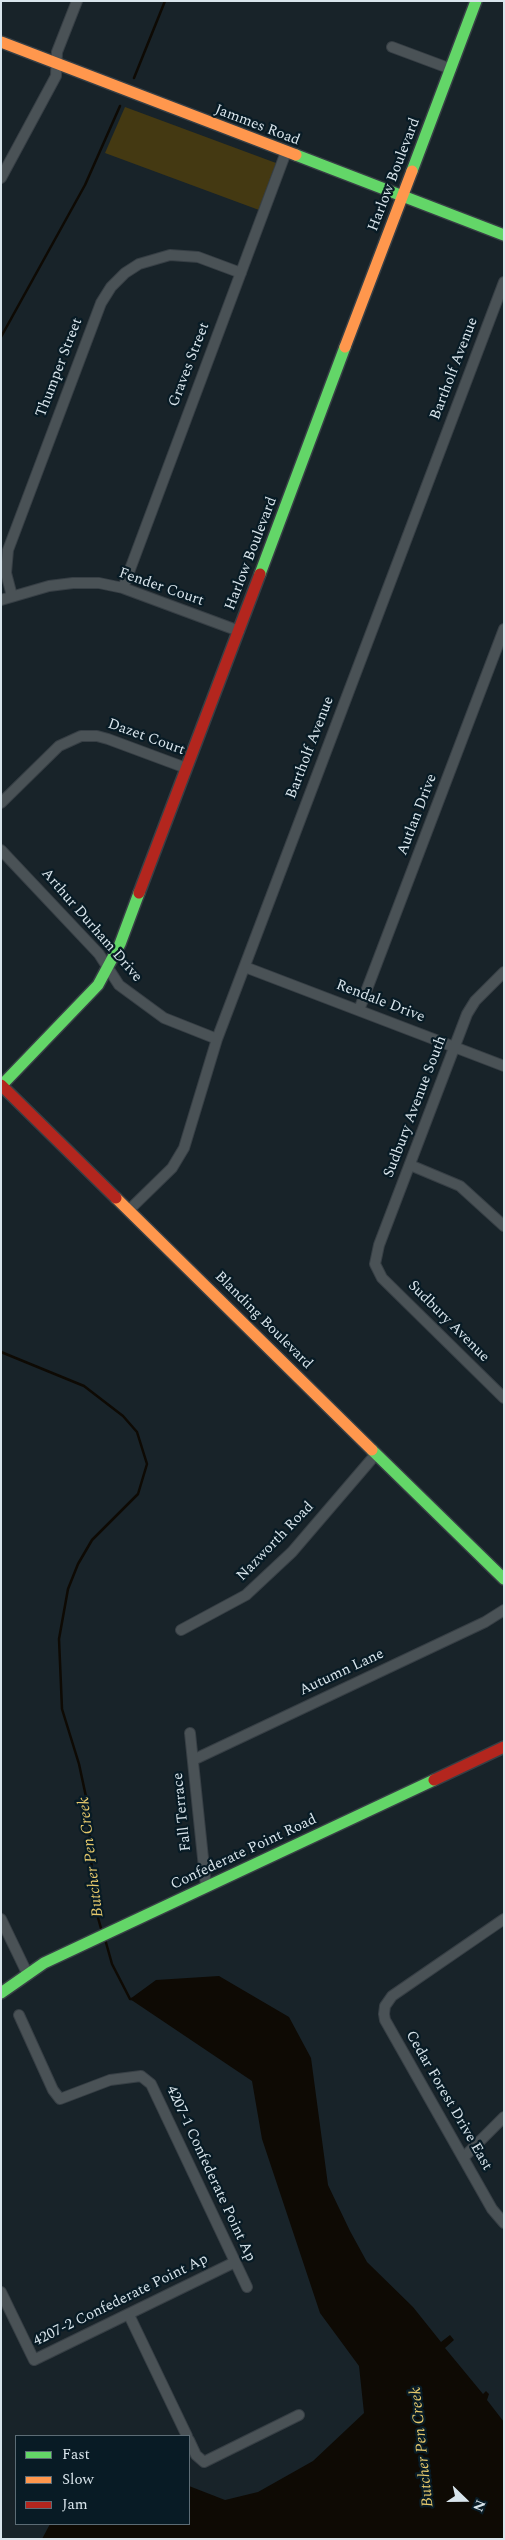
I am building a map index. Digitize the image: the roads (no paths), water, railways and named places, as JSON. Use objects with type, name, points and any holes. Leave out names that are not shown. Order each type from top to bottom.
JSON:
[{"type":"street","points":[[1,178],[56,76],[57,52],[77,1]]},
{"type":"street","name":"Harlow Boulevard","points":[[2,1086],[86,1000],[108,968],[120,944],[476,1]]},
{"type":"street","name":"Jammes Road","points":[[1,42],[504,235]]},
{"type":"street","points":[[392,47],[451,69]]},
{"type":"street","name":"Graves Street","points":[[122,588],[286,152]]},
{"type":"street","name":"Thumper Street","points":[[12,596],[6,573],[8,550],[101,303],[111,287],[125,273],[139,264],[170,255],[198,257],[241,273]]},
{"type":"street","name":"Bartholf Avenue","points":[[129,1210],[172,1168],[184,1148],[217,1039],[504,282]]},
{"type":"street","name":"Fender Court","points":[[1,600],[49,586],[72,583],[99,584],[122,588],[239,631]]},
{"type":"street","name":"Autlan Drive","points":[[359,1010],[504,629]]},
{"type":"street","name":"Dazet Court","points":[[1,803],[59,746],[81,736],[97,736],[108,739],[186,768]]},
{"type":"street","name":"Arthur Durham Drive","points":[[1,850],[99,954],[119,985],[151,1010],[183,1027],[217,1039]]},
{"type":"street","name":"Rendale Drive","points":[[244,967],[504,1066]]},
{"type":"street","name":"Sudbury Avenue South","points":[[376,1264],[379,1245],[454,1046],[475,1001],[504,972]]},
{"type":"street","name":"Blanding Boulevard","points":[[2,1086],[504,1579]]},
{"type":"street","points":[[410,1165],[460,1186],[504,1226]]},
{"type":"street","name":"Sudbury Avenue","points":[[376,1264],[382,1278],[504,1398]]},
{"type":"street","name":"Nazworth Road","points":[[181,1630],[246,1595],[292,1552],[376,1454]]},
{"type":"street","name":"Autumn Lane","points":[[193,1760],[485,1622],[504,1610]]},
{"type":"street","name":"Fall Terrace","points":[[190,1733],[206,1887]]},
{"type":"street","name":"Confederate Point Road","points":[[1,1994],[27,1973],[72,1950],[504,1747]]},
{"type":"street","points":[[1,1919],[27,1973]]},
{"type":"street","name":"Cedar Forest Drive East","points":[[504,1919],[392,1996],[385,2006],[385,2020],[492,2209],[504,2223]]},
{"type":"street","name":"4207-1 Confederate Point Ap","points":[[19,2014],[53,2090],[60,2099],[110,2080],[142,2076],[152,2084],[247,2287]]},
{"type":"street","points":[[463,2158],[504,2117]]},
{"type":"street","name":"4207-2 Confederate Point Ap","points":[[1,2292],[34,2360],[235,2262]]},
{"type":"street","points":[[129,2315],[187,2435]]},
{"type":"street","points":[[190,2442],[196,2455],[204,2462],[300,2415]]},
{"type":"water","points":[[219,1976],[289,2017],[311,2058],[328,2185],[350,2231],[367,2262],[413,2307],[441,2342],[450,2335],[454,2340],[445,2348],[483,2394],[486,2391],[489,2394],[487,2400],[504,2422],[504,2539],[42,2539],[49,2525],[190,2525],[190,2486],[225,2500],[258,2492],[313,2461],[364,2413],[359,2366],[320,2313],[262,2139],[252,2081],[130,1999],[156,1980]]},
{"type":"waterway","points":[[134,78],[165,1]]},
{"type":"waterway","points":[[1,337],[85,185],[120,106]]},
{"type":"waterway","name":"Butcher Pen Creek","points":[[1,1352],[84,1386],[123,1416],[137,1432],[147,1464],[138,1494],[92,1540],[78,1564],[68,1589],[59,1639],[62,1709],[79,1764],[88,1806],[92,1873],[97,1914],[102,1932]]},
{"type":"waterway","name":"Butcher Pen Creek","points":[[105,1939],[112,1964],[130,1999],[132,1999]]}]
